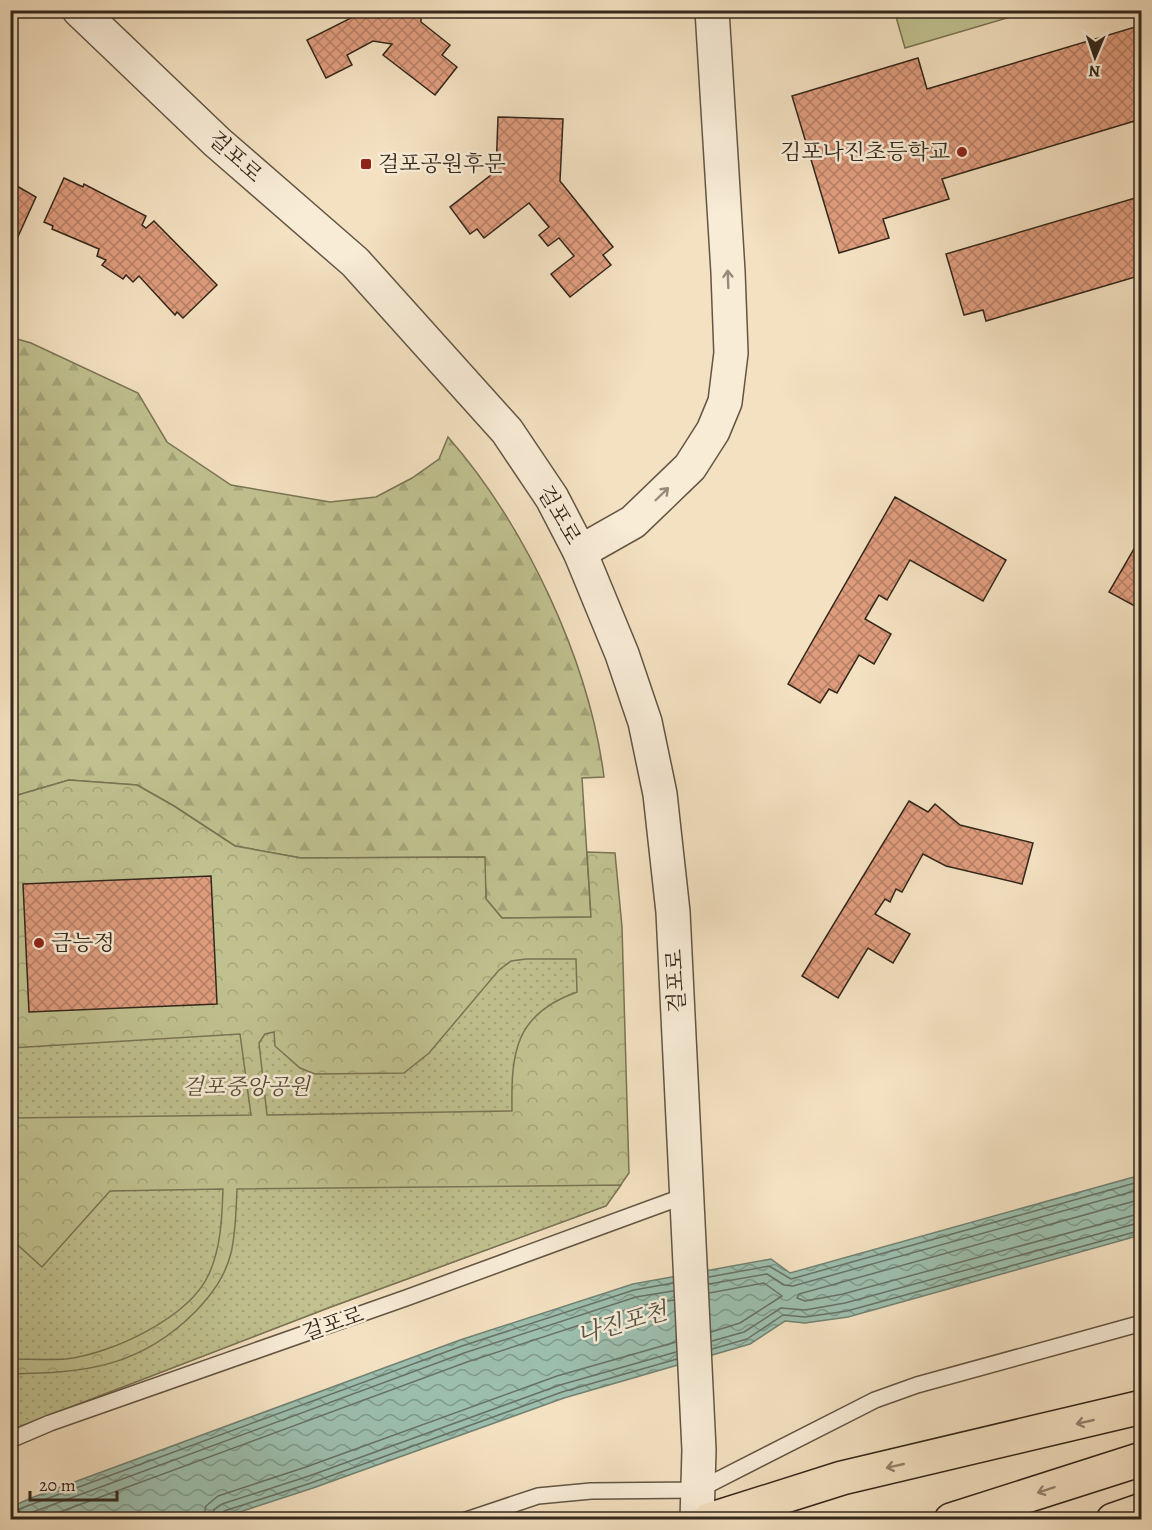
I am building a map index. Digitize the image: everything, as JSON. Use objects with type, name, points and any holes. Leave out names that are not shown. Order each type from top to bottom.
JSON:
[{"type":"highway","points":[[701,1510],[1142,1407]]},
{"type":"highway","points":[[951,1520],[1142,1459]]},
{"type":"highway","points":[[1113,1520],[1142,1510]]},
{"type":"street","name":"걸포로","points":[[79,10],[217,142],[355,262],[411,322],[507,431],[552,498],[580,552],[622,654],[645,722],[660,794],[672,912],[682,1126],[689,1203],[701,1510]]},
{"type":"street","points":[[580,552],[681,443],[700,413],[707,379],[709,322],[692,10]]},
{"type":"street","points":[[580,552],[633,522],[690,467],[713,431],[725,402],[731,353],[712,10]]},
{"type":"lane","name":"걸포로","points":[[10,1440],[689,1203]]},
{"type":"lane","points":[[466,1520],[538,1496],[591,1491],[701,1510],[885,1396],[916,1385],[1142,1323]]},
{"type":"lane","points":[[10,1512],[14,1520]]},
{"type":"green space","points":[[894,10],[1031,10],[1031,11],[905,48]]},
{"type":"green space","points":[[10,337],[31,343],[138,393],[167,442],[231,485],[330,502],[376,497],[412,478],[439,459],[448,437],[503,511],[527,552],[568,641],[584,687],[596,732],[604,777],[582,778],[591,917],[502,918],[486,899],[484,857],[301,858],[235,846],[137,785],[69,780],[11,797]]},
{"type":"green space","name":"걸포중앙공원","points":[[69,780],[137,785],[235,846],[301,858],[485,857],[486,899],[502,918],[591,917],[587,852],[615,853],[622,927],[629,1173],[606,1206],[328,1308],[11,1430],[11,797]]},
{"type":"green space","points":[[576,959],[577,992],[556,1001],[541,1012],[529,1024],[521,1038],[513,1071],[512,1111],[267,1115],[259,1043],[265,1034],[274,1032],[275,1046],[300,1068],[315,1074],[404,1073],[429,1053],[499,970],[511,961]]},
{"type":"green space","points":[[240,1034],[251,1115],[11,1118],[11,1048]]},
{"type":"green space","points":[[621,1185],[606,1206],[328,1308],[11,1430],[11,1374],[63,1372],[111,1363],[154,1344],[175,1330],[196,1311],[217,1285],[228,1262],[236,1221],[237,1189]]},
{"type":"green space","points":[[223,1189],[220,1232],[213,1264],[199,1290],[185,1305],[147,1331],[105,1350],[66,1359],[11,1359],[11,1239],[42,1267],[110,1191]]},
{"type":"water","name":"나진포천","points":[[1141,1175],[1141,1235],[848,1317],[805,1323],[785,1321],[750,1344],[564,1398],[313,1488],[218,1519],[11,1520],[11,1507],[31,1498],[460,1340],[633,1284],[771,1259],[790,1273]]},
{"type":"building","points":[[349,10],[432,10],[431,15],[421,15],[421,22],[450,45],[442,55],[457,67],[435,95],[383,55],[392,44],[373,41],[347,55],[352,65],[326,78],[307,40],[363,12]]},
{"type":"building","points":[[1142,25],[1142,130],[1138,120],[942,179],[949,199],[883,219],[889,238],[839,253],[792,96],[918,58],[927,89]]},
{"type":"building","points":[[498,117],[563,119],[560,181],[613,247],[603,255],[611,265],[570,297],[551,274],[574,256],[559,238],[548,246],[539,235],[549,227],[529,203],[484,238],[477,229],[470,234],[450,207],[496,171]]},
{"type":"building","points":[[64,178],[83,187],[84,184],[146,216],[142,225],[146,228],[154,221],[217,285],[183,318],[177,312],[175,315],[139,276],[133,282],[126,275],[123,279],[102,265],[106,260],[97,256],[99,249],[52,229],[53,226],[44,222]]},
{"type":"building","points":[[10,182],[36,197],[15,243],[10,241]]},
{"type":"building","points":[[1142,196],[1142,275],[986,321],[983,310],[964,315],[946,254]]},
{"type":"building","points":[[895,497],[1006,560],[983,601],[910,560],[887,600],[879,595],[865,619],[891,634],[874,664],[859,655],[837,693],[829,689],[820,703],[788,684]]},
{"type":"building","points":[[1142,535],[1142,610],[1109,592]]},
{"type":"building","points":[[909,801],[928,812],[935,804],[960,825],[1033,843],[1022,884],[946,866],[923,854],[902,892],[896,889],[890,902],[885,899],[875,914],[910,934],[893,963],[868,948],[838,998],[802,976]]},
{"type":"building","points":[[211,876],[217,1004],[29,1012],[23,884]]},
{"type":"place","name":"김포나진초등학교","points":[[962,152]]},
{"type":"place","name":"걸포공원후문","points":[[366,164]]},
{"type":"place","name":"금능정","points":[[39,943]]}]
